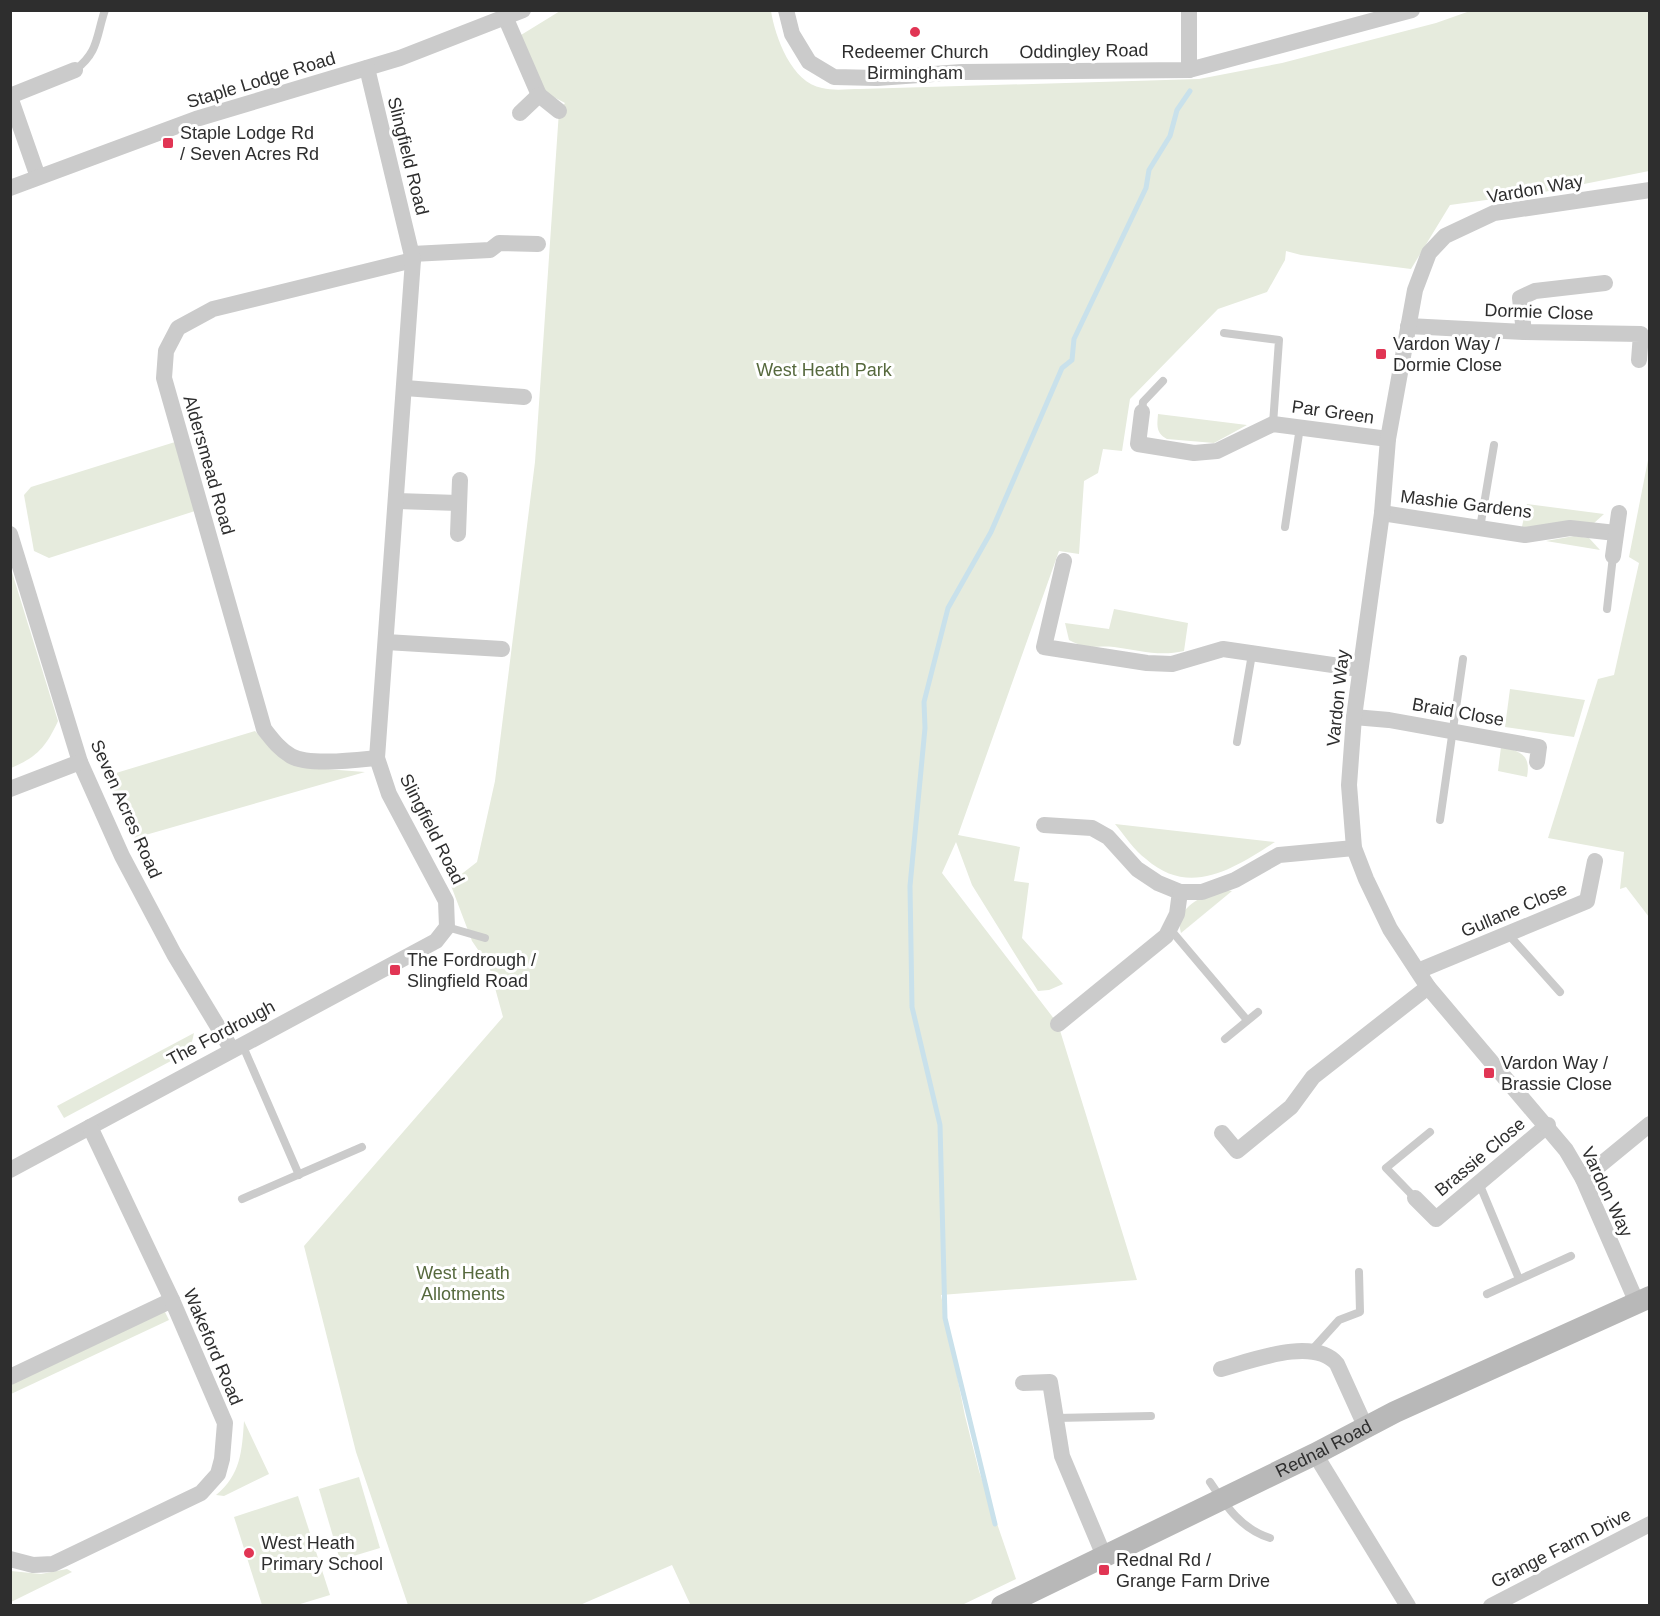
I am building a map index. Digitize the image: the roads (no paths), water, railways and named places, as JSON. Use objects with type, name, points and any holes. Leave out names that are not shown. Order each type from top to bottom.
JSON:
[{"type":"street","name":"Staple Lodge Road","points":[[10,188],[196,119],[400,58],[506,19],[523,10]]},
{"type":"street","name":"Oddingley Road","points":[[786,10],[792,34],[809,62],[834,76],[877,78],[962,72],[1189,70],[1413,10]]},
{"type":"street","points":[[1189,10],[1189,70]]},
{"type":"street","points":[[506,19],[539,95],[559,111]]},
{"type":"street","name":"Slingfield Road","points":[[367,68],[412,257],[405,388],[377,758],[389,794],[446,901],[447,927]]},
{"type":"street","points":[[38,177],[10,96],[75,70]]},
{"type":"street","points":[[520,113],[539,95]]},
{"type":"street","name":"Vardon Way","points":[[1643,1300],[1583,1179],[1566,1150],[1548,1125],[1428,987],[1390,928],[1354,848],[1349,785],[1354,717],[1382,513],[1388,439],[1414,290],[1429,253],[1445,236],[1494,213],[1650,190]]},
{"type":"street","points":[[412,257],[490,250],[499,243],[538,244]]},
{"type":"street","name":"Aldersmead Road","points":[[377,758],[333,762],[293,758],[277,746],[264,729],[164,378],[166,351],[178,328],[213,309],[412,257]]},
{"type":"street","points":[[1524,332],[1520,298],[1535,291],[1605,283]]},
{"type":"street","name":"Dormie Close","points":[[1408,326],[1524,332],[1641,334],[1640,360]]},
{"type":"street","points":[[405,388],[524,397]]},
{"type":"street","name":"Par Green","points":[[1142,412],[1138,444],[1194,453],[1217,451],[1273,424],[1388,439]]},
{"type":"street","points":[[458,534],[460,480]]},
{"type":"street","points":[[397,501],[458,503]]},
{"type":"street","name":"Mashie Gardens","points":[[1382,513],[1525,535],[1570,528],[1616,533]]},
{"type":"street","points":[[1613,556],[1619,513]]},
{"type":"street","name":"Seven Acres Road","points":[[10,534],[80,762],[127,866],[174,954],[237,1047]]},
{"type":"street","points":[[1064,561],[1044,647],[1147,663],[1172,664],[1223,649],[1360,669]]},
{"type":"street","points":[[386,642],[502,649]]},
{"type":"street","name":"Braid Close","points":[[1354,717],[1453,731],[1539,747],[1537,762]]},
{"type":"street","points":[[10,789],[80,762]]},
{"type":"street","points":[[1044,825],[1092,828],[1108,837],[1137,869],[1158,883],[1180,892],[1202,892],[1235,880],[1279,855],[1354,848]]},
{"type":"street","name":"Gullane Close","points":[[1418,971],[1587,901],[1595,861]]},
{"type":"street","points":[[1058,1024],[1140,960],[1166,936],[1177,914],[1180,892]]},
{"type":"street","name":"The Fordrough","points":[[10,1170],[436,941],[447,927]]},
{"type":"street","points":[[1222,1133],[1237,1151],[1292,1107],[1313,1077],[1428,987]]},
{"type":"street","points":[[1583,1179],[1650,1124]]},
{"type":"street","name":"Brassie Close","points":[[1415,1198],[1436,1219],[1548,1125]]},
{"type":"street","name":"Wakeford Road","points":[[10,1559],[33,1565],[53,1564],[201,1493],[218,1474],[222,1459],[225,1423],[172,1300],[90,1127]]},
{"type":"street","points":[[10,1377],[172,1300]]},
{"type":"street","name":"Rednal Road","points":[[1002,1605],[1104,1556],[1216,1490],[1315,1454],[1395,1412],[1643,1300]]},
{"type":"street","points":[[1221,1369],[1285,1352],[1311,1351],[1331,1357],[1337,1364],[1366,1428]]},
{"type":"street","points":[[1023,1383],[1050,1382],[1062,1456],[1104,1556]]},
{"type":"street","points":[[1315,1454],[1407,1605]]},
{"type":"street","name":"Grange Farm Drive","points":[[1491,1605],[1650,1524]]},
{"type":"lane","points":[[75,70],[85,62],[98,42],[105,10]]},
{"type":"lane","name":"Par Green","points":[[1224,333],[1279,340],[1273,424]]},
{"type":"lane","points":[[1142,412],[1143,402],[1163,381]]},
{"type":"lane","points":[[1285,527],[1300,427]]},
{"type":"lane","points":[[1480,528],[1494,445]]},
{"type":"lane","points":[[1607,609],[1613,556]]},
{"type":"lane","points":[[1237,742],[1252,654]]},
{"type":"lane","points":[[1440,820],[1463,659]]},
{"type":"lane","points":[[447,927],[485,938]]},
{"type":"lane","points":[[1170,929],[1247,1020]]},
{"type":"lane","points":[[1508,934],[1560,992]]},
{"type":"lane","points":[[1225,1039],[1258,1012]]},
{"type":"lane","points":[[237,1047],[299,1175]]},
{"type":"lane","name":"Brassie Close","points":[[1415,1198],[1386,1168],[1430,1132]]},
{"type":"lane","points":[[242,1199],[362,1147]]},
{"type":"lane","points":[[1479,1183],[1519,1279]]},
{"type":"lane","points":[[1487,1294],[1571,1256]]},
{"type":"lane","points":[[1311,1351],[1339,1320],[1360,1312],[1359,1272]]},
{"type":"lane","points":[[1056,1418],[1151,1416]]},
{"type":"lane","points":[[1216,1490],[1237,1519],[1256,1533],[1270,1538]]},
{"type":"waterway","points":[[995,1524],[945,1318],[940,1125],[912,1007],[910,886],[925,728],[924,702],[948,608],[991,532],[1062,368],[1072,360],[1074,339],[1146,188],[1149,170],[1170,136],[1177,110],[1190,91]]},
{"type":"place","name":"Redeemer Church Birmingham","points":[[915,32]]},
{"type":"place","name":"Staple Lodge Rd / Seven Acres Rd","points":[[168,143]]},
{"type":"place","name":"Vardon Way / Dormie Close","points":[[1381,354]]},
{"type":"place","name":"The Fordrough / Slingfield Road","points":[[395,970]]},
{"type":"place","name":"Vardon Way / Brassie Close","points":[[1489,1073]]},
{"type":"place","name":"West Heath Primary School","points":[[249,1553]]},
{"type":"place","name":"Rednal Rd / Grange Farm Drive","points":[[1104,1570]]},
{"type":"park label","name":"West Heath Park","points":[[824,370]]},
{"type":"park label","name":"West Heath Allotments","points":[[463,1283]]}]
